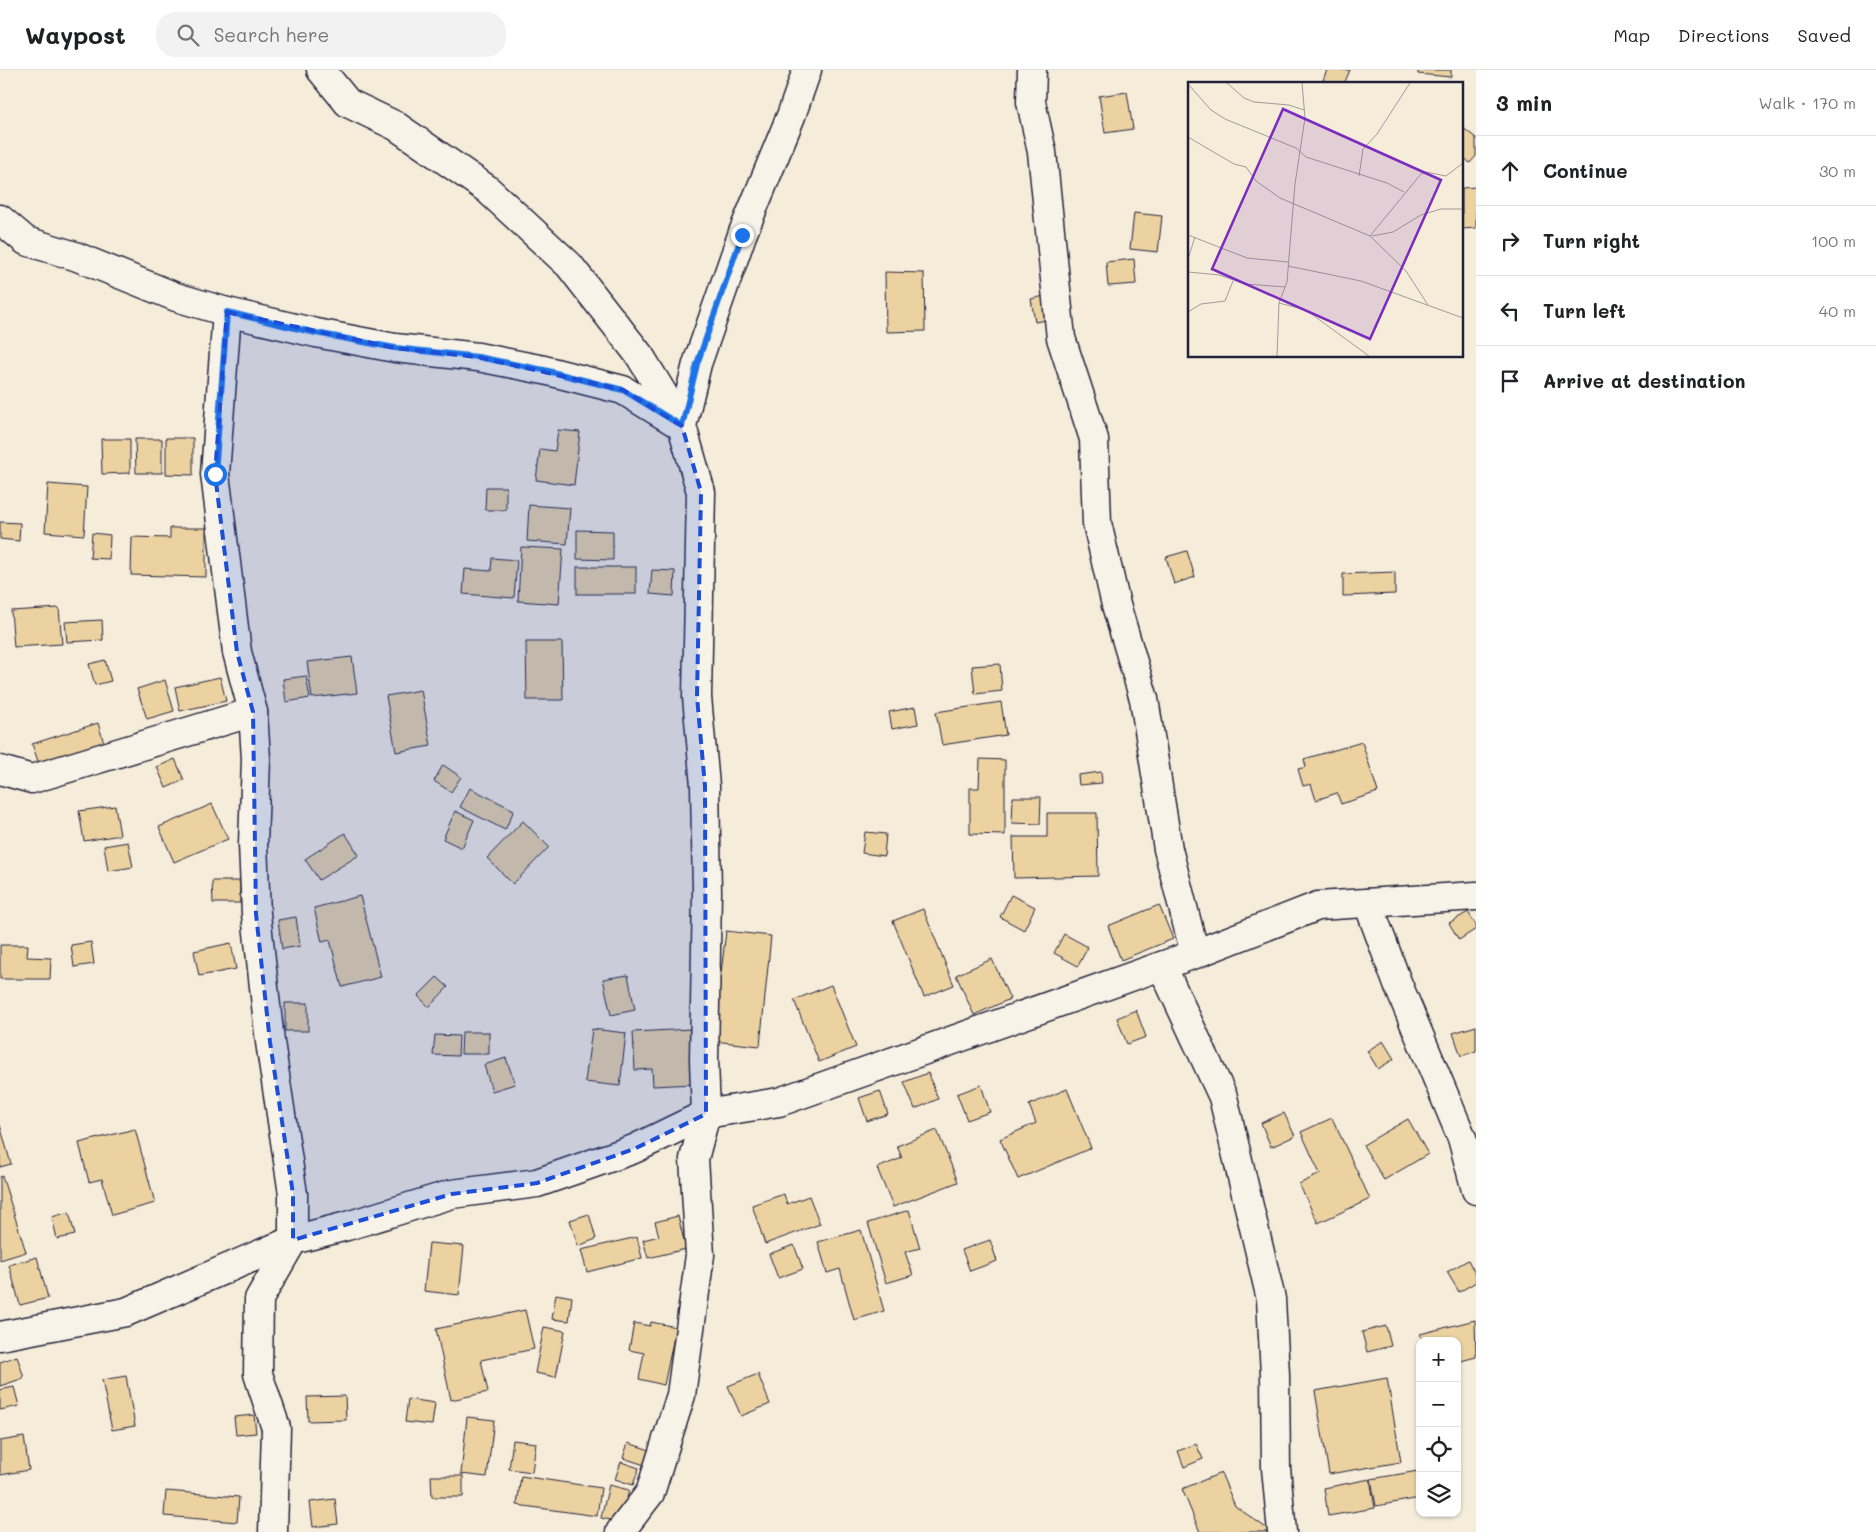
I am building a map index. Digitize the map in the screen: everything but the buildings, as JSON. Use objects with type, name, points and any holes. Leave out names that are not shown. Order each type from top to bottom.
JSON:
[{"type":"street","points":[[321,70],[348,103],[396,126],[487,189],[570,265],[640,356],[682,426],[701,492],[697,698],[705,805],[707,902],[704,1060],[706,1114],[694,1159],[700,1255],[681,1395],[650,1493],[620,1532]]},
{"type":"street","points":[[682,426],[697,364],[742,235],[791,116],[807,70]]},
{"type":"street","points":[[1032,70],[1031,102],[1042,152],[1061,338],[1094,439],[1098,523],[1116,605],[1144,699],[1168,849],[1195,954]]},
{"type":"street","points":[[0,219],[26,241],[75,256],[176,297],[227,312],[316,333],[395,348],[478,357],[544,370],[623,390],[682,426]]},
{"type":"street","points":[[227,312],[215,474],[237,652],[254,712],[256,759],[253,844],[256,914],[270,1042],[292,1194],[293,1240],[259,1299],[258,1374],[276,1428],[273,1532]]},
{"type":"street","points":[[0,770],[32,778],[254,712]]},
{"type":"street","points":[[0,1336],[126,1312],[293,1240],[347,1226],[452,1194],[537,1183],[634,1149],[706,1114],[779,1102],[1162,966],[1318,906],[1476,896]]},
{"type":"street","points":[[1368,903],[1397,982],[1462,1138],[1476,1190]]},
{"type":"street","points":[[1162,966],[1223,1097],[1270,1299],[1275,1375],[1276,1468],[1282,1532]]},
{"type":"highlighted area","points":[[227,312],[395,348],[478,357],[623,390],[682,426],[701,492],[697,697],[705,786],[706,1114],[634,1149],[537,1183],[452,1194],[293,1240],[293,1194],[270,1042],[256,914],[253,712],[237,652],[215,474]]},
{"type":"route","points":[[215,474],[227,312],[316,333],[395,348],[478,357],[544,370],[623,390],[682,426],[697,364],[742,235]]}]
